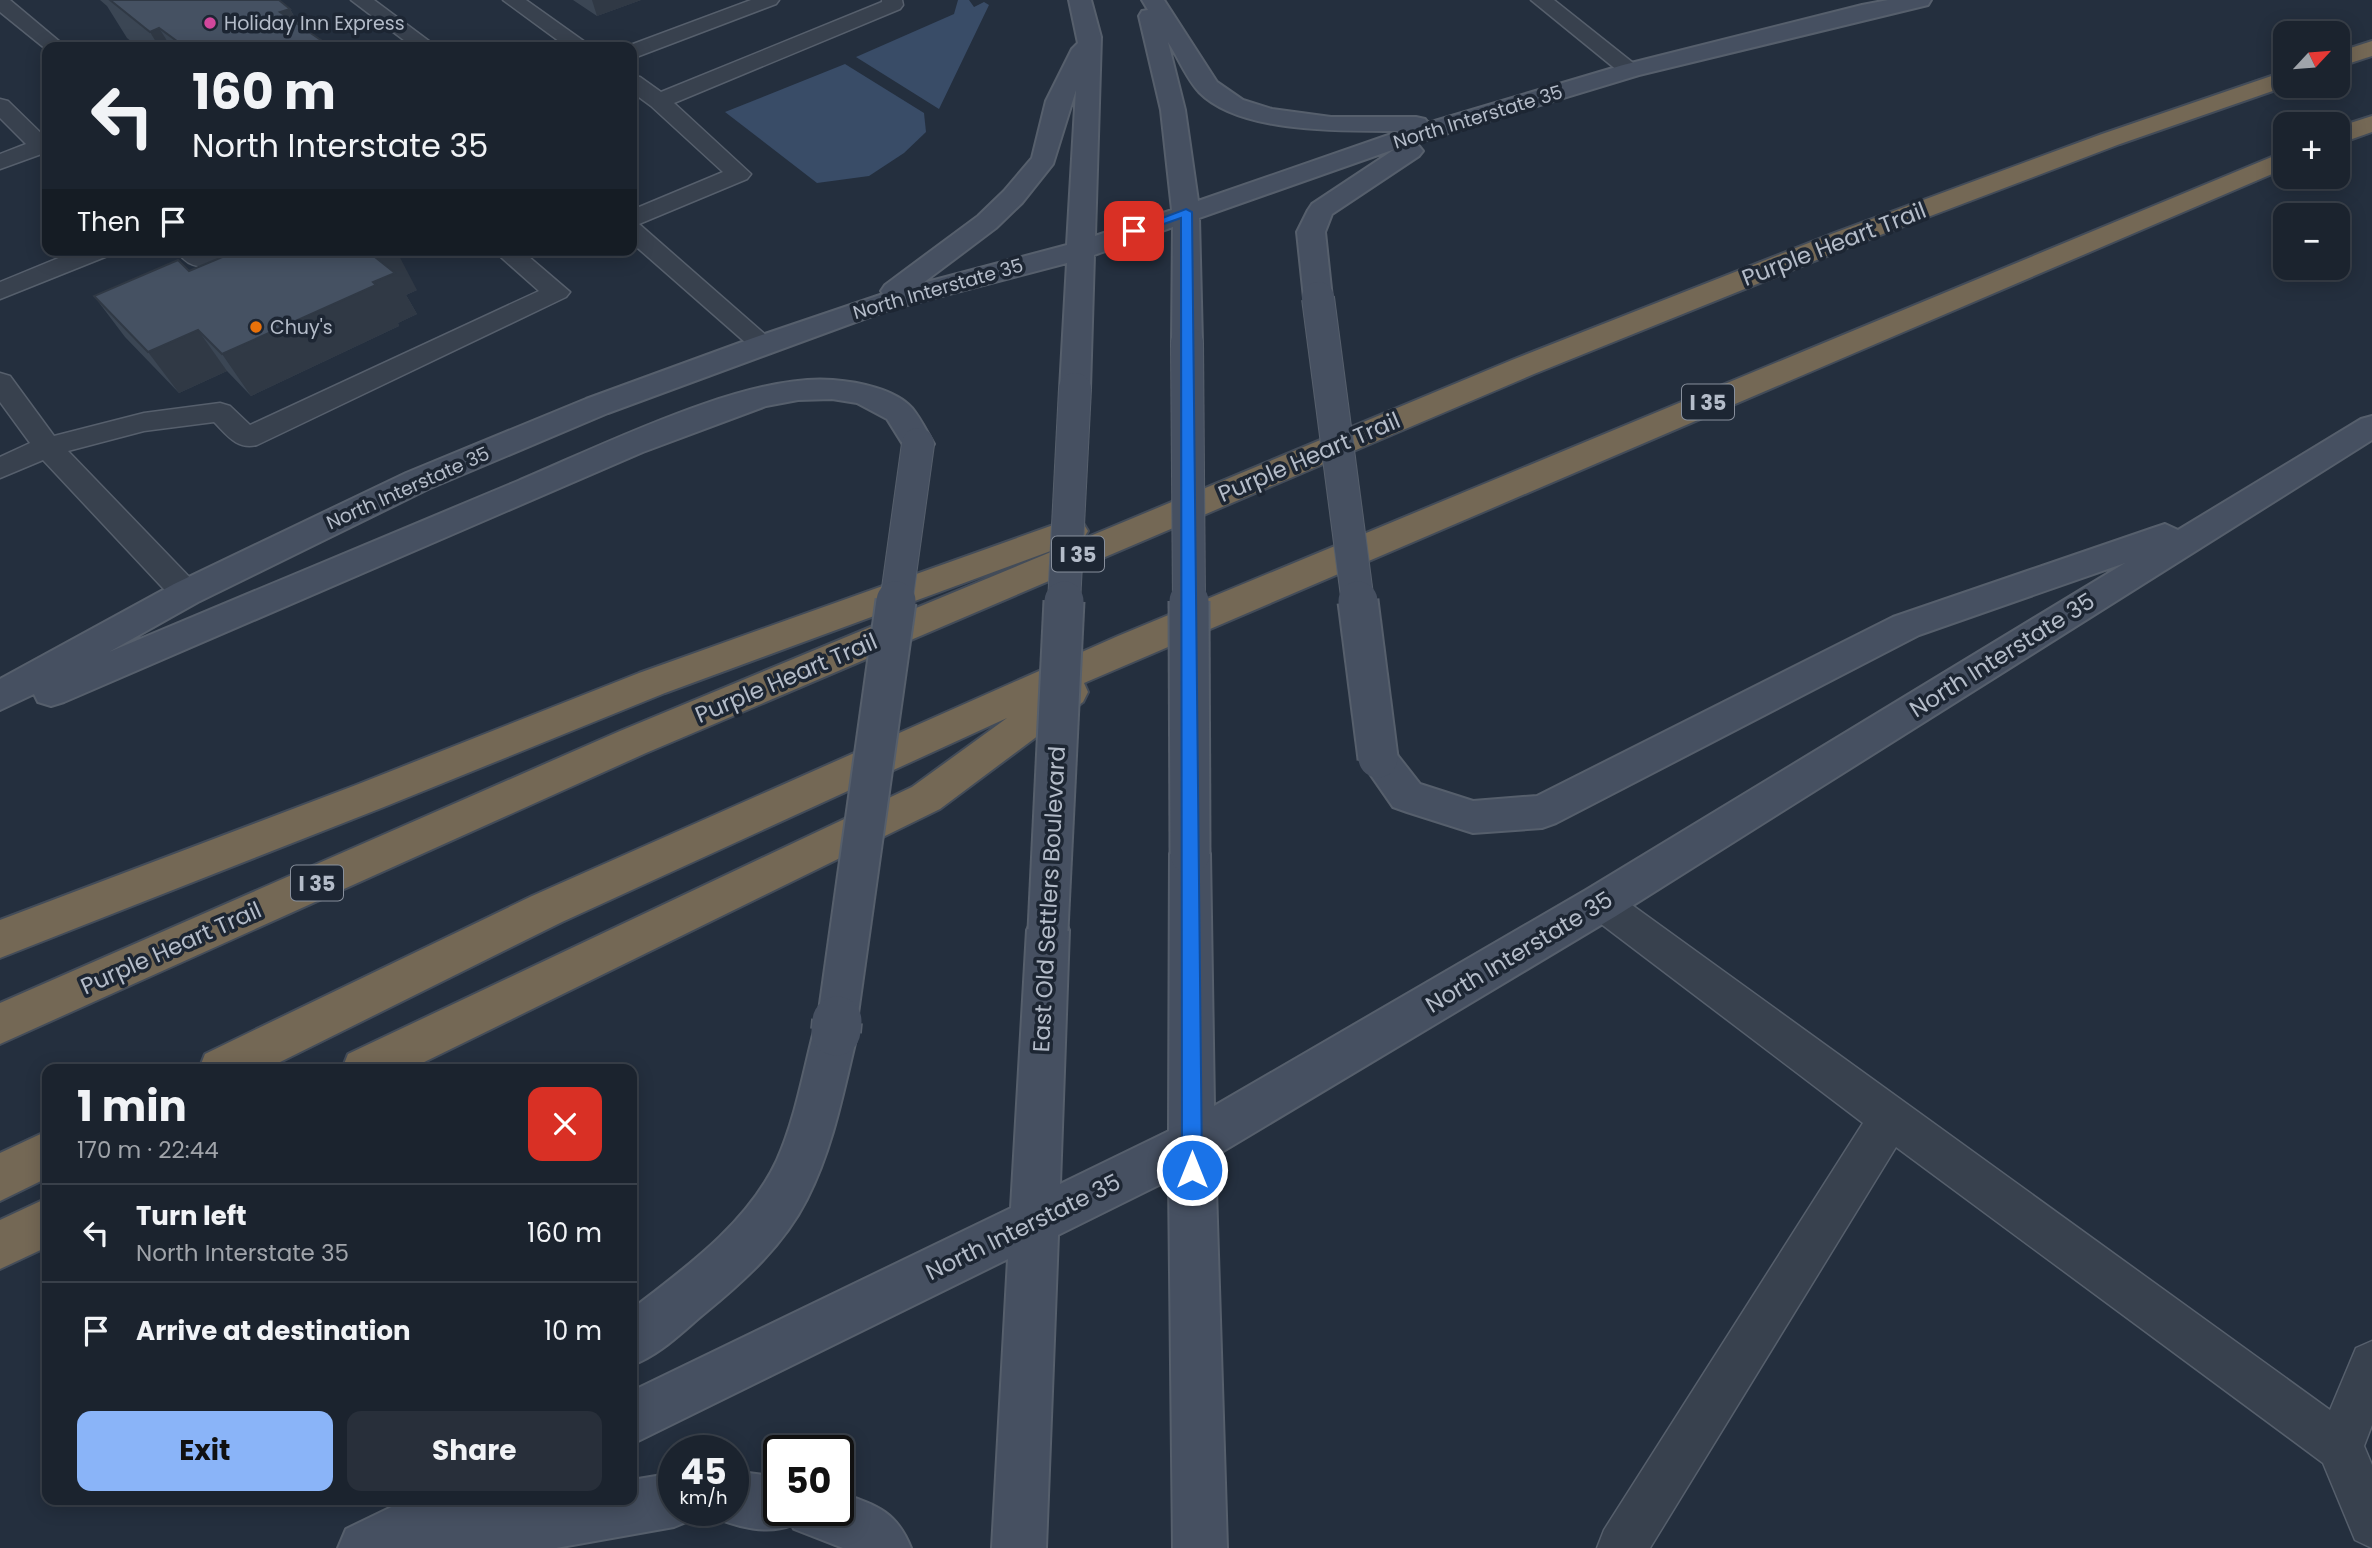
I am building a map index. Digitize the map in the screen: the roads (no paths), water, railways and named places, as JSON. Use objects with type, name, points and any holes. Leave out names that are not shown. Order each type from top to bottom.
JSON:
[{"type":"highway","points":[[2350,56],[2372,48]]},
{"type":"highway","name":"Purple Heart Trail","points":[[0,1024],[633,742],[1523,367],[1844,239],[2111,139],[2273,83]]},
{"type":"highway","points":[[2350,131],[2372,123]]},
{"type":"highway","name":"I 35","points":[[231,1064],[547,909],[1131,646],[2273,164]]},
{"type":"highway","points":[[0,939],[370,796],[652,683],[1523,367]]},
{"type":"highway","points":[[374,1064],[926,798],[1131,646]]},
{"type":"highway","points":[[0,1178],[42,1157]]},
{"type":"highway","points":[[0,1245],[42,1224]]},
{"type":"main road","name":"East Old Settlers Boulevard","points":[[1018,1548],[1082,250],[1090,37],[1080,0]]},
{"type":"main road","points":[[1145,0],[1173,110],[1186,212],[1192,1144],[1200,1548]]},
{"type":"main road","points":[[1153,0],[1208,87],[1234,105],[1269,116],[1331,124],[1450,125]]},
{"type":"main road","name":"North Interstate 35","points":[[0,696],[186,593],[417,481],[597,406],[763,344],[878,304],[1082,250],[1186,212],[1450,125],[1631,71],[1862,12],[1920,0]]},
{"type":"main road","points":[[878,304],[987,222],[1013,197],[1044,159],[1058,101],[1090,37]]},
{"type":"main road","points":[[1450,125],[1321,210],[1311,232],[1378,758],[1407,796],[1473,817],[1542,812],[1906,626],[2232,513]]},
{"type":"main road","points":[[0,714],[632,445],[724,409],[798,388],[851,390],[896,409],[918,444],[836,1031],[806,1139],[790,1183],[761,1225],[715,1274],[637,1336]]},
{"type":"main road","name":"North Interstate 35","points":[[637,1416],[1192,1144],[1601,903],[2372,426]]},
{"type":"main road","points":[[402,1548],[658,1503]]},
{"type":"main road","points":[[356,1548],[407,1505]]},
{"type":"main road","points":[[365,1548],[454,1505]]},
{"type":"main road","points":[[854,1525],[866,1529],[884,1548]]},
{"type":"lane","points":[[360,0],[419,42]]},
{"type":"lane","points":[[513,0],[574,42]]},
{"type":"lane","points":[[637,50],[769,0]]},
{"type":"lane","points":[[659,101],[893,5],[892,0]]},
{"type":"lane","points":[[1541,0],[1631,71]]},
{"type":"lane","points":[[0,2],[50,42]]},
{"type":"lane","points":[[637,86],[659,101],[739,174],[637,217]]},
{"type":"lane","points":[[0,106],[41,146],[0,162]]},
{"type":"lane","points":[[637,234],[763,344]]},
{"type":"lane","points":[[0,291],[86,256]]},
{"type":"lane","points":[[197,256],[204,261],[215,256]]},
{"type":"lane","points":[[0,468],[47,447],[144,422],[220,412],[247,438],[557,292],[512,256]]},
{"type":"lane","points":[[0,382],[47,447],[186,593]]},
{"type":"lane","points":[[1601,903],[1890,1118],[2340,1446],[2372,1523]]},
{"type":"lane","points":[[1622,1548],[1890,1118]]},
{"type":"lane","points":[[2340,1446],[2372,1364]]},
{"type":"water","points":[[958,0],[969,0],[974,7],[984,2],[989,5],[939,109],[856,57],[954,14]]},
{"type":"water","points":[[845,64],[924,113],[926,132],[904,153],[869,176],[817,183],[725,112]]},
{"type":"place","name":"Holiday Inn Express","points":[[210,23]]},
{"type":"place","name":"Chuy's","points":[[256,327]]}]
